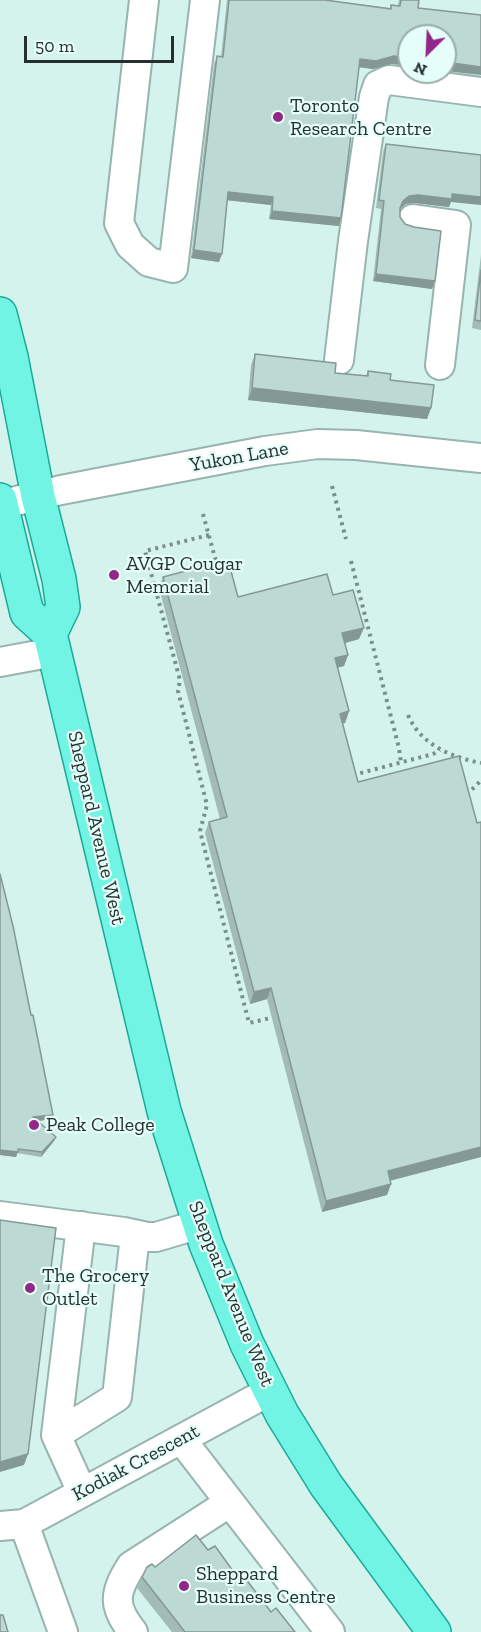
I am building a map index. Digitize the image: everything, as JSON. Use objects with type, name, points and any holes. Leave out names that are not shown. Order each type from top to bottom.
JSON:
[{"type":"main road","points":[[0,314],[38,496],[59,579],[63,607],[52,643]]},
{"type":"main road","points":[[0,504],[9,581],[27,613],[52,643]]},
{"type":"main road","name":"Sheppard Avenue West","points":[[52,643],[164,1111],[200,1224],[243,1333],[270,1391],[326,1485],[434,1632]]},
{"type":"street","points":[[144,0],[118,223],[130,244],[149,262],[173,268],[205,0]]},
{"type":"street","points":[[339,360],[374,97],[378,85],[389,80],[481,92]]},
{"type":"street","points":[[413,219],[456,225],[440,365]]},
{"type":"street","name":"Yukon Lane","points":[[0,504],[254,453],[318,444],[356,445],[481,458]]},
{"type":"street","points":[[0,662],[52,643]]},
{"type":"street","points":[[0,1216],[156,1237],[200,1224]]},
{"type":"street","points":[[81,1227],[56,1435],[82,1492]]},
{"type":"street","points":[[56,1435],[117,1397],[135,1234]]},
{"type":"street","name":"Kodiak Crescent","points":[[12,1525],[82,1492],[270,1391]]},
{"type":"street","points":[[181,1439],[330,1632]]},
{"type":"street","points":[[133,1632],[117,1601],[122,1581],[131,1566],[229,1503]]},
{"type":"street","points":[[12,1525],[63,1632]]},
{"type":"path","points":[[332,486],[346,539]]},
{"type":"path","points":[[203,513],[218,572]]},
{"type":"path","points":[[209,536],[145,551],[180,680],[178,691],[207,805],[200,831],[249,1023],[276,1017]]},
{"type":"path","points":[[351,561],[401,762]]},
{"type":"path","points":[[408,715],[420,733],[440,750],[481,763]]},
{"type":"path","points":[[350,776],[433,754],[440,750]]},
{"type":"path","points":[[463,796],[481,780]]},
{"type":"building","name":"Toronto Research Centre","points":[[229,0],[325,0],[391,9],[391,5],[400,6],[401,0],[419,0],[418,8],[481,15],[481,67],[457,64],[457,24],[397,24],[397,56],[376,61],[360,59],[341,218],[272,211],[273,197],[228,192],[222,254],[194,250],[217,56],[223,57]]},
{"type":"building","points":[[386,144],[481,155],[481,197],[452,194],[452,199],[409,196],[400,208],[400,217],[405,224],[441,231],[435,281],[376,274],[384,201],[379,200]]},
{"type":"building","points":[[481,270],[481,321],[475,320]]},
{"type":"building","points":[[255,354],[336,363],[335,373],[368,376],[368,371],[391,374],[390,380],[434,385],[431,408],[252,388]]},
{"type":"building","points":[[228,560],[238,597],[327,574],[333,595],[353,590],[364,628],[342,633],[348,655],[335,658],[349,711],[340,714],[358,782],[459,756],[477,823],[481,822],[481,1147],[388,1171],[391,1184],[326,1201],[271,988],[254,992],[209,822],[227,817],[163,577]]},
{"type":"building","points":[[0,874],[31,1015],[33,1015],[53,1115],[33,1117],[56,1137],[42,1152],[18,1149],[18,1152],[0,1150]]},
{"type":"building","points":[[0,1220],[56,1228],[28,1454],[0,1462]]},
{"type":"building","name":"Sheppard Business Centre","points":[[196,1535],[208,1550],[215,1546],[241,1582],[245,1578],[271,1612],[276,1608],[295,1632],[185,1632],[142,1577],[147,1567],[152,1564],[155,1567]]},
{"type":"building","points":[[0,1615],[3,1615],[8,1632],[0,1632]]},
{"type":"place","name":"Toronto Research Centre","points":[[278,117]]},
{"type":"place","name":"AVGP Cougar Memorial","points":[[114,575]]},
{"type":"place","name":"Peak College","points":[[34,1125]]},
{"type":"place","name":"The Grocery Outlet","points":[[30,1288]]},
{"type":"place","name":"Sheppard Business Centre","points":[[184,1586]]}]
